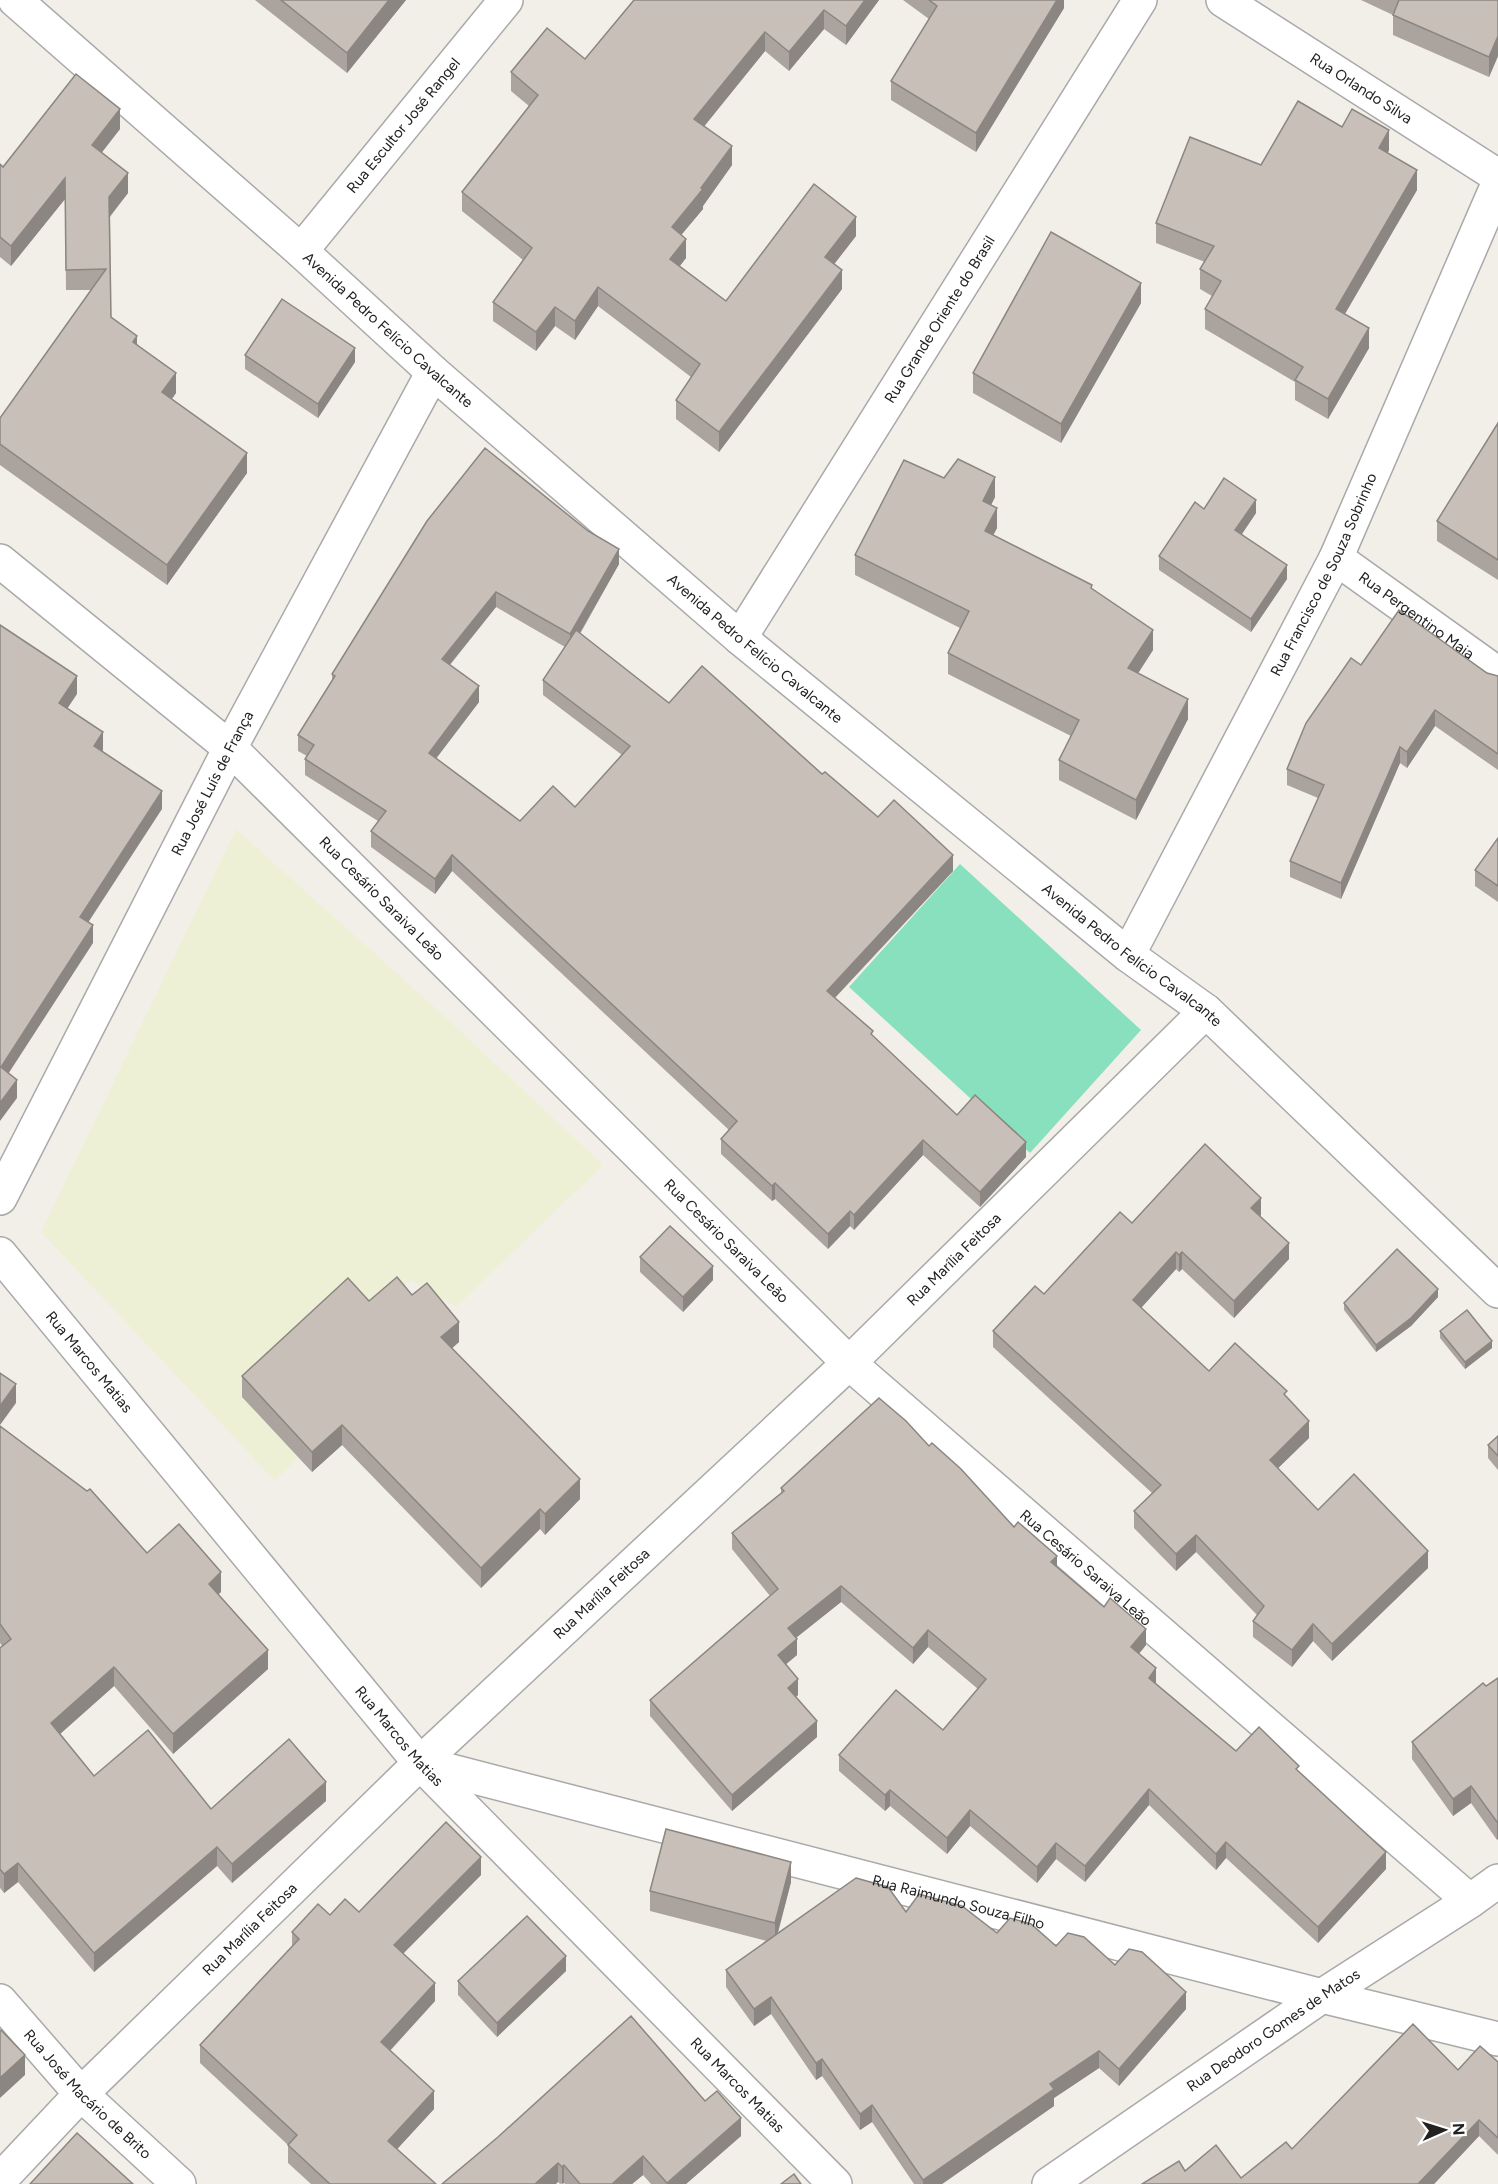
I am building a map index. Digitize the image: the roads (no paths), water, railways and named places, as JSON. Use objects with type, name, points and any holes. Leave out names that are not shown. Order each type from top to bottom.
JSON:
[{"type":"street","name":"Avenida Pedro Felício Cavalcante","points":[[15,0],[301,251],[433,372],[740,638],[1128,955],[1206,1011],[1498,1291]]},
{"type":"street","name":"Rua Escultor José Rangel","points":[[301,251],[506,0]]},
{"type":"street","name":"Rua Grande Oriente do Brasil","points":[[740,638],[1140,0]]},
{"type":"street","name":"Rua Orlando Silva","points":[[1223,0],[1498,176]]},
{"type":"street","name":"Rua Francisco de Souza Sobrinho","points":[[1128,955],[1336,558],[1498,184]]},
{"type":"street","name":"Rua José Luís de França","points":[[0,1198],[230,748],[433,372]]},
{"type":"street","name":"Rua Pergentino Maia","points":[[1336,558],[1498,674]]},
{"type":"street","name":"Rua Cesário Saraiva Leão","points":[[0,561],[230,748],[849,1363],[1470,1901]]},
{"type":"street","name":"Rua Marília Feitosa","points":[[0,2180],[81,2094],[420,1763],[849,1363],[1206,1011]]},
{"type":"street","name":"Rua Marcos Matias","points":[[0,1254],[420,1763],[835,2184]]},
{"type":"street","name":"Rua Raimundo Souza Filho","points":[[420,1763],[1322,1996],[1498,2039]]},
{"type":"street","name":"Rua Deodoro Gomes de Matos","points":[[1049,2184],[1322,1996],[1498,1881]]},
{"type":"street","name":"Rua José Macário de Brito","points":[[0,2001],[81,2094],[178,2184]]}]
